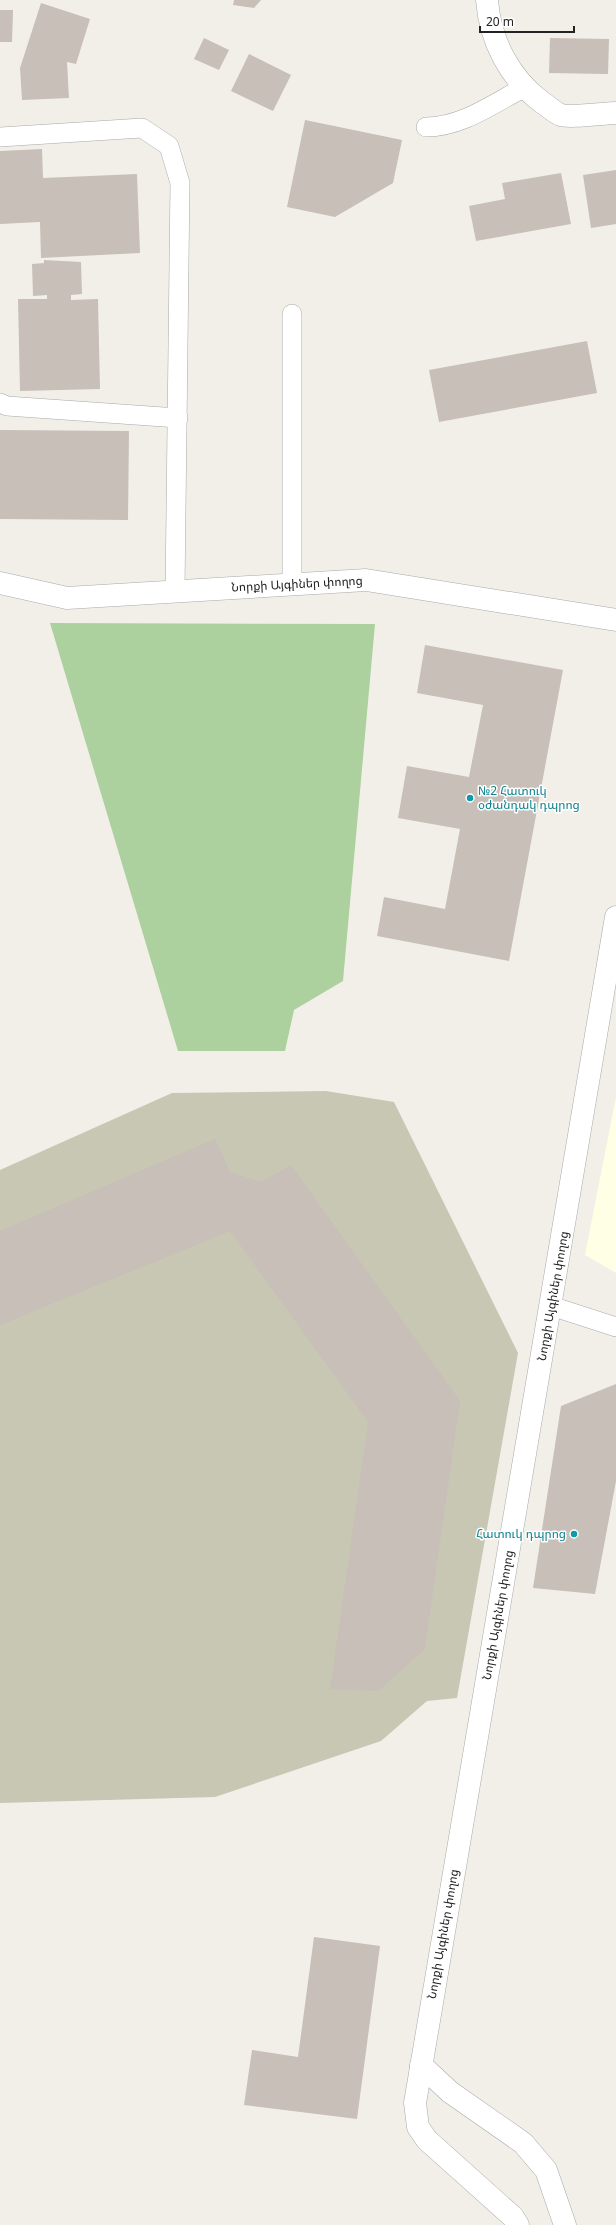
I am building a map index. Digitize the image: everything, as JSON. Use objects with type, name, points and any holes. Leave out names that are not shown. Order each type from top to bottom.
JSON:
[{"type":"street","points":[[488,0],[498,46],[511,70],[525,87],[561,115],[616,113]]},
{"type":"street","name":"Նորքի Այգիներ փողոց","points":[[0,583],[67,598],[366,580],[616,620]]},
{"type":"street","name":"Նորքի Այգիներ փողոց","points":[[518,2225],[513,2217],[427,2140],[418,2127],[415,2103],[616,917]]},
{"type":"street","points":[[421,2065],[450,2092],[523,2143],[546,2170],[565,2225]]},
{"type":"lane","points":[[426,127],[443,127],[476,114],[525,87]]},
{"type":"lane","points":[[0,137],[142,128],[169,146],[180,183],[175,592]]},
{"type":"lane","points":[[292,314],[292,584]]},
{"type":"lane","points":[[0,403],[7,406],[178,418]]},
{"type":"lane","points":[[551,1306],[616,1327]]},
{"type":"shaded area","points":[[326,1091],[394,1102],[518,1353],[457,1698],[427,1701],[381,1741],[215,1797],[0,1803],[0,1170],[172,1093]]},
{"type":"shaded area","points":[[616,1097],[616,1273],[585,1255]]},
{"type":"green space","points":[[50,623],[375,624],[343,981],[294,1010],[285,1051],[178,1051]]},
{"type":"building","points":[[234,0],[261,0],[254,8],[233,5]]},
{"type":"building","points":[[41,3],[90,19],[76,64],[67,62],[69,98],[22,100],[20,68]]},
{"type":"building","points":[[0,10],[13,10],[12,42],[0,42]]},
{"type":"building","points":[[204,38],[229,50],[219,70],[194,59]]},
{"type":"building","points":[[550,38],[609,39],[608,74],[549,73]]},
{"type":"building","points":[[249,54],[291,75],[273,111],[231,91]]},
{"type":"building","points":[[305,120],[402,140],[393,183],[335,217],[287,207]]},
{"type":"building","points":[[42,149],[43,178],[137,174],[140,253],[41,258],[40,222],[0,224],[0,151]]},
{"type":"building","points":[[616,170],[616,224],[591,228],[583,175]]},
{"type":"building","points":[[561,173],[571,224],[476,241],[469,206],[505,199],[502,183]]},
{"type":"building","points":[[44,260],[81,262],[82,294],[71,295],[71,300],[98,299],[100,389],[20,391],[18,299],[47,299],[47,295],[33,296],[32,264],[44,263]]},
{"type":"building","points":[[587,341],[597,393],[439,422],[429,370]]},
{"type":"building","points":[[0,430],[129,431],[128,520],[0,519]]},
{"type":"building","name":"№2 Հատուկ օժանդակ դպրոց","points":[[425,645],[563,670],[509,961],[377,936],[384,897],[445,909],[460,829],[398,818],[407,766],[469,777],[483,705],[417,693]]},
{"type":"building","points":[[215,1139],[230,1172],[262,1182],[291,1165],[460,1401],[425,1649],[378,1691],[330,1689],[368,1422],[230,1231],[0,1325],[0,1231]]},
{"type":"building","name":"Հատուկ դպրոց","points":[[616,1384],[616,1481],[595,1594],[533,1588],[561,1406]]},
{"type":"building","points":[[314,1937],[380,1946],[357,2119],[244,2105],[252,2050],[298,2057]]},
{"type":"place","name":"№2 Հատուկ օժանդակ դպրոց","points":[[470,798]]},
{"type":"place","name":"Հատուկ դպրոց","points":[[574,1534]]}]
